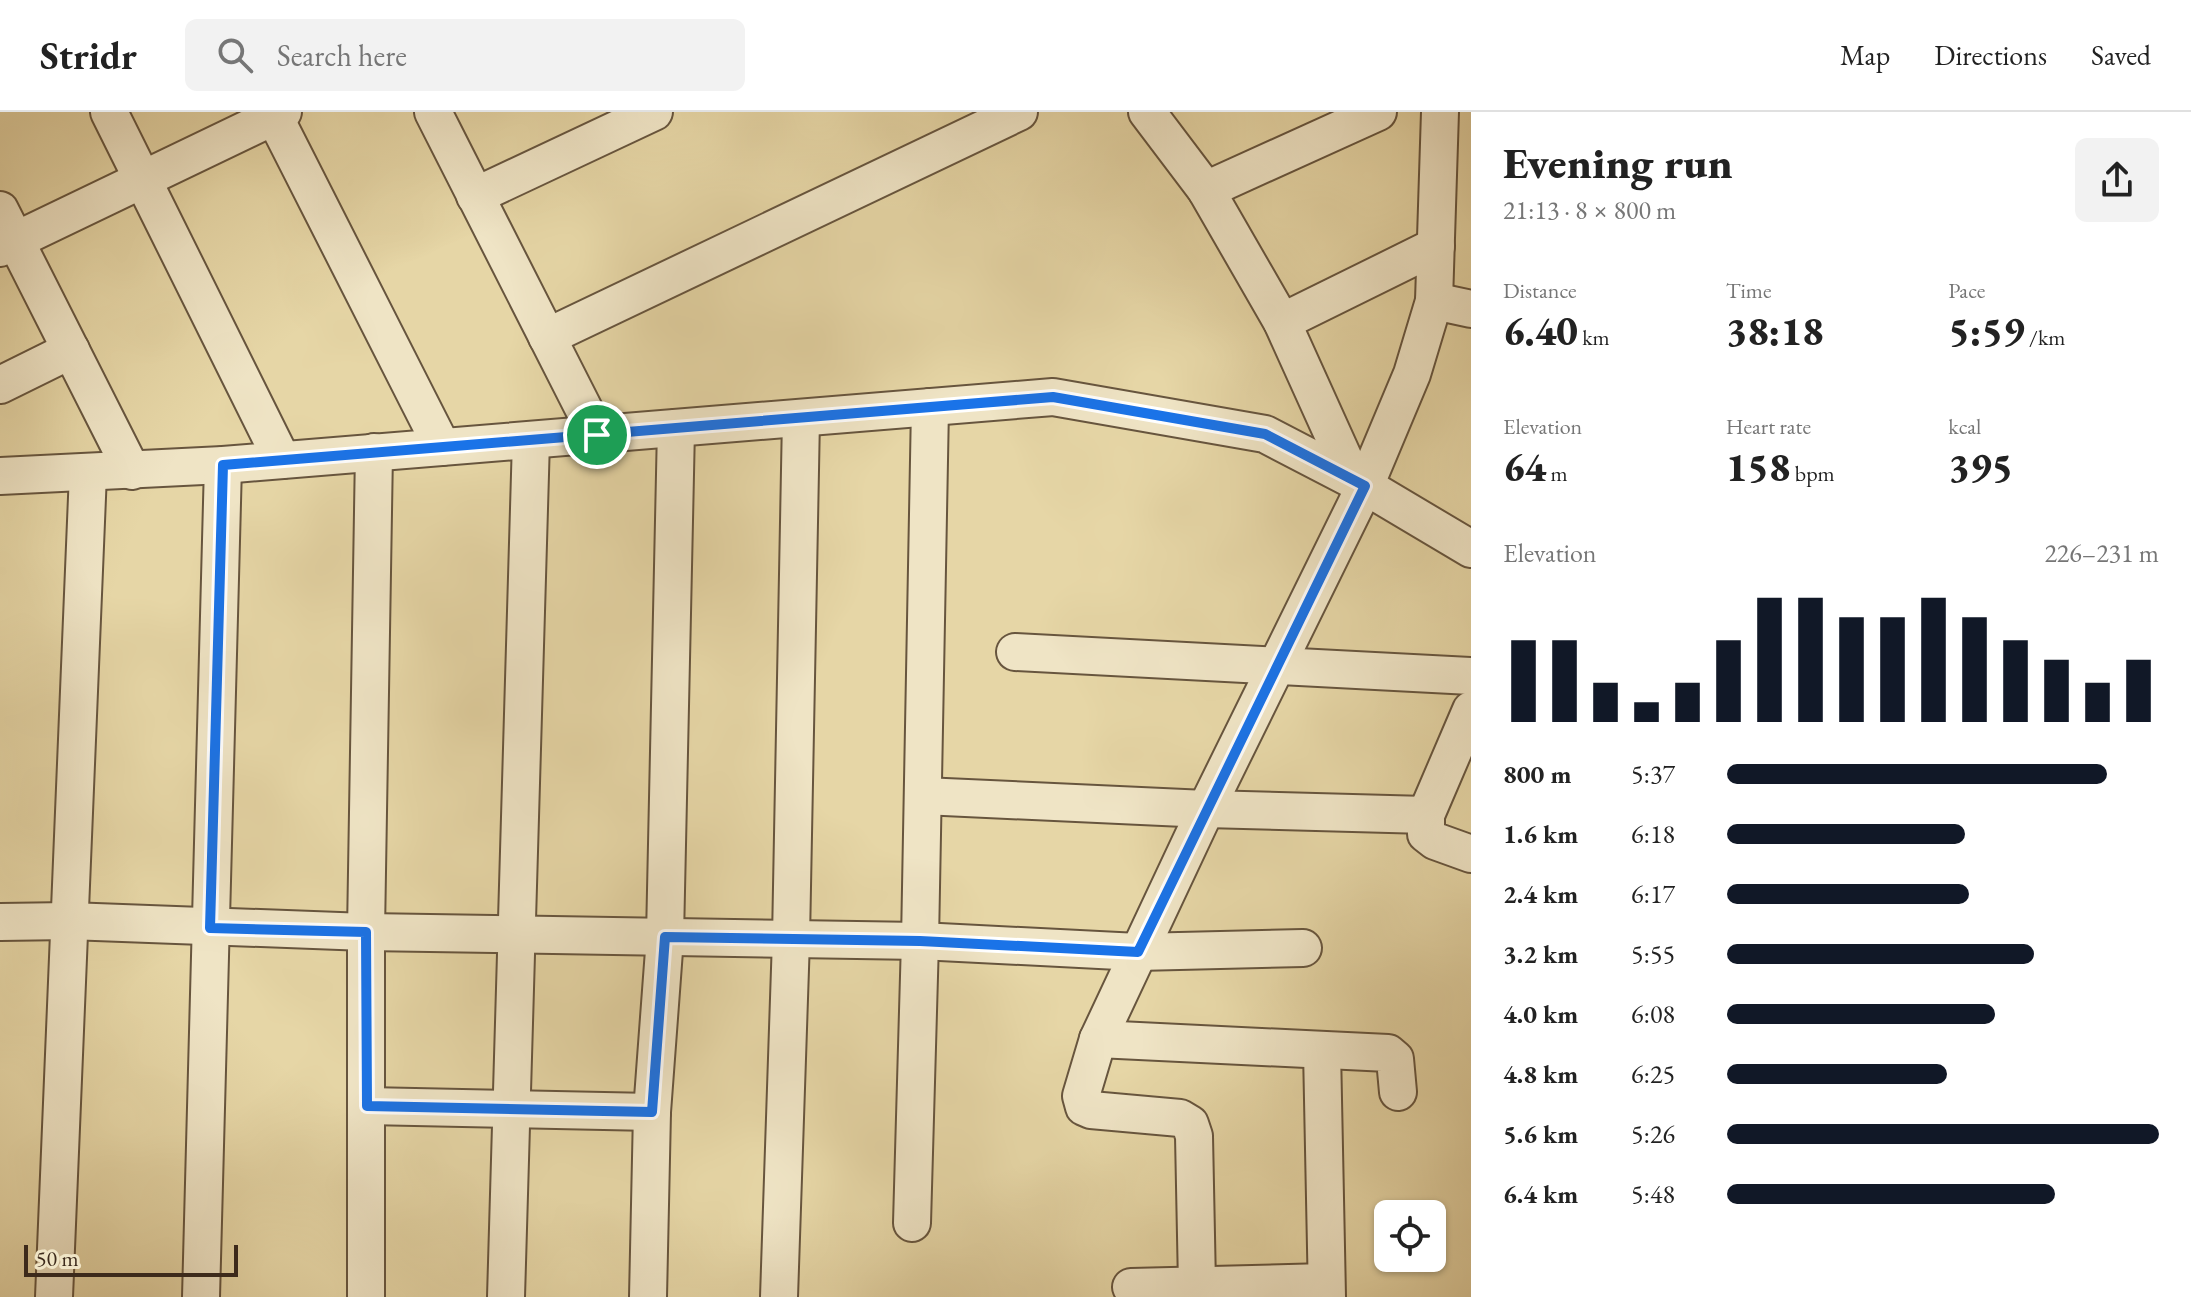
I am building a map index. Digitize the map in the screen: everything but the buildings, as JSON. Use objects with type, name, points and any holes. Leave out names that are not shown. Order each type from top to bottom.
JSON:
[{"type":"street","points":[[109,112],[282,460]]},
{"type":"street","points":[[433,112],[597,435]]},
{"type":"street","points":[[475,196],[654,112]]},
{"type":"street","points":[[547,337],[1019,112]]},
{"type":"street","points":[[1147,112],[1206,190],[1282,322],[1359,482]]},
{"type":"street","points":[[1206,190],[1378,112]]},
{"type":"street","points":[[1197,1285],[1194,1136],[1190,1124],[1180,1118],[1084,1107],[1081,1096],[1098,1039],[1206,809],[1278,665],[1359,482],[1412,374],[1434,301],[1440,112]]},
{"type":"street","points":[[132,471],[71,350],[5,233],[143,180],[277,113],[442,447]]},
{"type":"street","points":[[1282,322],[1436,246]]},
{"type":"street","points":[[1434,301],[1471,309]]},
{"type":"street","points":[[0,385],[71,350]]},
{"type":"street","points":[[0,476],[223,465],[1053,397],[1265,434],[1359,482],[1471,549]]},
{"type":"street","points":[[912,1223],[930,407]]},
{"type":"street","points":[[779,1297],[791,939],[801,418]]},
{"type":"street","points":[[648,1297],[652,1112],[665,937],[676,428]]},
{"type":"street","points":[[506,1297],[531,440]]},
{"type":"street","points":[[366,1297],[366,932],[374,452]]},
{"type":"street","points":[[201,1297],[223,465]]},
{"type":"street","points":[[54,1297],[88,473]]},
{"type":"street","points":[[1015,652],[1471,676]]},
{"type":"street","points":[[1471,710],[1426,815],[1426,834],[1435,841],[1471,854]]},
{"type":"street","points":[[923,796],[1426,815]]},
{"type":"street","points":[[0,922],[69,921],[366,932],[920,941],[1138,952],[1303,948]]},
{"type":"street","points":[[1098,1039],[1388,1053],[1395,1059],[1398,1092]]},
{"type":"street","points":[[1131,1287],[1197,1285],[1326,1290],[1322,1050]]},
{"type":"street","points":[[367,1106],[652,1112]]},
{"type":"route","points":[[1053,397],[1265,434],[1365,486],[1138,952],[920,941],[665,937],[652,1112],[367,1106],[366,932],[210,928],[223,465],[597,435],[1053,397]]}]
